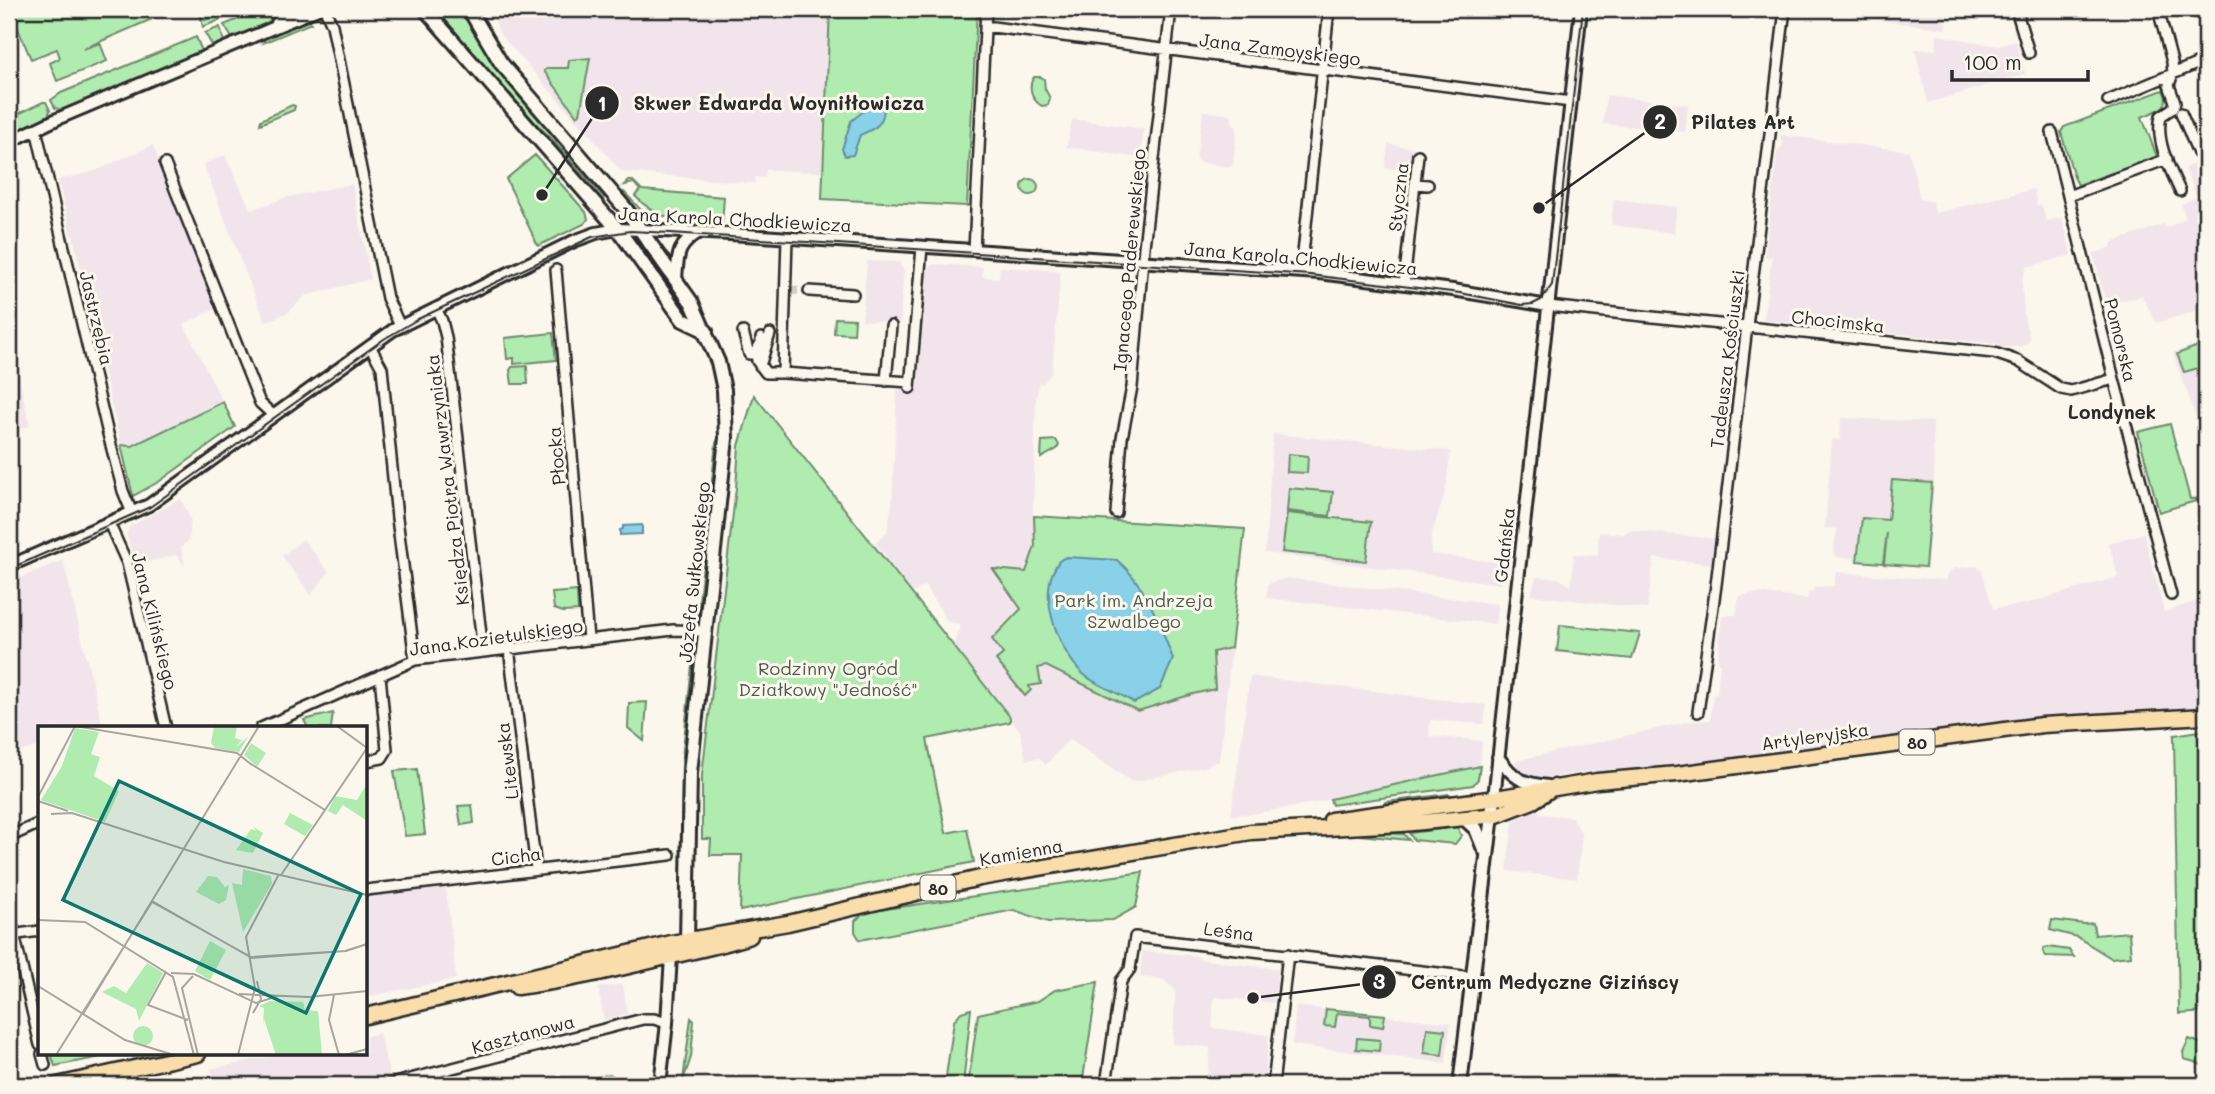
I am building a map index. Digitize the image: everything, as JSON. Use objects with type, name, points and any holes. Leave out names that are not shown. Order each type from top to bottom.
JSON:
[{"type":"main road","points":[[425,9],[618,229],[684,320],[706,331]]},
{"type":"main road","name":"Józefa Sułkowskiego","points":[[469,9],[501,63],[614,195],[676,279],[692,303],[718,362],[726,417],[726,438],[690,772],[687,947]]},
{"type":"main road","name":"Artyleryjska","points":[[1494,798],[1597,780],[1677,774],[2042,725],[2206,716]]},
{"type":"main road","name":"Artyleryjska","points":[[1492,816],[1533,801],[1554,787]]},
{"type":"main road","name":"Kamienna","points":[[687,947],[979,878],[1178,843],[1494,798]]},
{"type":"main road","name":"Gdańska","points":[[1460,1085],[1494,798]]},
{"type":"main road","name":"Kamienna","points":[[1264,831],[1492,816]]},
{"type":"main road","points":[[1464,818],[1476,829],[1486,852]]},
{"type":"main road","name":"80","points":[[368,1016],[474,992],[520,978],[687,947]]},
{"type":"main road","points":[[65,1084],[189,1056]]},
{"type":"street","points":[[268,30],[293,9]]},
{"type":"street","points":[[9,142],[318,9]]},
{"type":"street","points":[[325,9],[332,25],[387,298],[400,326]]},
{"type":"street","points":[[974,250],[986,9]]},
{"type":"street","name":"Ignacego Paderewskiego","points":[[1116,513],[1122,438],[1132,387],[1171,9]]},
{"type":"street","points":[[1301,272],[1329,9]]},
{"type":"street","name":"Gdańska","points":[[1494,798],[1581,9]]},
{"type":"street","name":"Tadeusza Kościuszki","points":[[1698,712],[1786,9]]},
{"type":"street","points":[[2016,9],[2029,53]]},
{"type":"street","points":[[2158,9],[2173,73],[2169,85],[2175,102],[2173,108],[2161,116],[2158,127],[2180,191]]},
{"type":"street","name":"Jana Zamoyskiego","points":[[985,26],[1571,102]]},
{"type":"street","points":[[2108,101],[2206,60]]},
{"type":"street","points":[[2181,113],[2198,153]]},
{"type":"street","name":"Jastrzębia","points":[[36,129],[108,434],[123,491],[132,513]]},
{"type":"street","name":"Pomorska","points":[[2052,132],[2171,595]]},
{"type":"street","name":"Styczna","points":[[1404,284],[1418,155]]},
{"type":"street","points":[[2068,196],[2167,159]]},
{"type":"street","points":[[165,164],[260,403],[274,416]]},
{"type":"street","points":[[1415,184],[1428,185]]},
{"type":"street","name":"Jana Karola Chodkiewicza","points":[[9,566],[132,513],[158,499],[400,326],[580,239],[618,229],[1301,272],[1404,284],[1548,306]]},
{"type":"street","points":[[676,279],[681,247],[699,232]]},
{"type":"street","points":[[783,373],[787,238]]},
{"type":"street","points":[[760,366],[766,336],[756,354],[760,366],[766,373],[910,385],[922,247]]},
{"type":"street","name":"Płocka","points":[[556,270],[588,639]]},
{"type":"street","points":[[809,291],[853,294]]},
{"type":"street","name":"Chocimska","points":[[1548,306],[1994,353],[2018,361],[2061,389],[2071,390],[2114,379]]},
{"type":"street","name":"Księdza Piotra Wawrzyniaka","points":[[436,308],[446,337],[483,651]]},
{"type":"street","points":[[886,381],[891,326]]},
{"type":"street","points":[[743,332],[749,354],[756,354]]},
{"type":"street","points":[[370,346],[382,368],[415,660]]},
{"type":"street","name":"Jana Kilińskiego","points":[[109,523],[127,563],[166,726]]},
{"type":"street","name":"Jana Kozietulskiego","points":[[265,726],[415,660],[673,630],[705,631]]},
{"type":"street","name":"Litewska","points":[[509,648],[536,869]]},
{"type":"street","points":[[368,761],[382,758],[387,750],[380,675]]},
{"type":"street","points":[[1498,757],[1521,782],[1554,787]]},
{"type":"street","points":[[9,837],[38,824]]},
{"type":"street","name":"Cicha","points":[[368,890],[670,855]]},
{"type":"street","points":[[9,912],[11,935],[38,1037]]},
{"type":"street","points":[[11,935],[38,931]]},
{"type":"street","name":"Leśna","points":[[1106,1085],[1121,981],[1130,969],[1135,937],[1472,977]]},
{"type":"street","points":[[660,1085],[671,950]]},
{"type":"street","points":[[1273,1085],[1288,954]]},
{"type":"street","name":"Kasztanowa","points":[[387,1085],[643,1019],[667,1023]]},
{"type":"street","points":[[43,1056],[45,1065]]},
{"type":"shaded area","points":[[490,9],[830,9],[823,170],[766,170],[765,178],[755,177],[755,183],[622,172],[500,34]]},
{"type":"shaded area","points":[[1851,9],[1947,9],[1945,29],[1850,16]]},
{"type":"shaded area","points":[[1937,35],[1998,46],[2016,41],[2025,74],[1928,103],[1915,49],[1936,50]]},
{"type":"shaded area","points":[[1606,95],[1688,105],[1685,132],[1603,124]]},
{"type":"shaded area","points":[[1203,111],[1232,115],[1232,122],[1237,127],[1233,165],[1230,167],[1196,160]]},
{"type":"shaded area","points":[[1072,119],[1144,129],[1140,158],[1067,147]]},
{"type":"shaded area","points":[[1780,135],[1909,151],[1920,199],[1933,202],[1935,213],[2034,189],[2037,205],[2042,205],[2046,221],[2062,218],[2072,255],[2027,267],[2022,281],[2024,316],[2030,341],[2022,346],[1998,348],[1997,344],[1763,320],[1772,257],[1765,256],[1777,152],[1782,147],[1783,140],[1780,140]]},
{"type":"shaded area","points":[[1388,144],[1414,148],[1412,171],[1385,168]]},
{"type":"shaded area","points":[[153,145],[217,308],[184,324],[235,427],[160,481],[133,496],[95,335],[92,315],[94,311],[89,290],[85,287],[58,180],[95,171]]},
{"type":"shaded area","points":[[225,155],[251,210],[288,197],[352,184],[371,279],[305,296],[289,312],[265,322],[203,164]]},
{"type":"shaded area","points":[[2206,157],[2206,308],[2156,323],[2142,296],[2106,304],[2093,254],[2112,247],[2111,243],[2164,224],[2166,228],[2186,218],[2181,204],[2197,197],[2185,168]]},
{"type":"shaded area","points":[[1614,199],[1677,207],[1674,233],[1611,225]]},
{"type":"shaded area","points":[[867,261],[901,262],[904,270],[900,323],[862,320]]},
{"type":"shaded area","points":[[934,264],[983,267],[982,277],[999,278],[1000,267],[1061,271],[1052,372],[1043,384],[1039,383],[1036,399],[1033,515],[1105,523],[1245,529],[1219,762],[1132,782],[1069,739],[1046,765],[1039,758],[1026,760],[1020,731],[953,645],[961,624],[948,622],[925,586],[912,593],[875,542],[887,532],[892,504],[897,390],[918,384],[924,270]]},
{"type":"shaded area","points":[[9,333],[30,426],[9,431]]},
{"type":"shaded area","points":[[2206,341],[2206,412],[2195,415],[2173,353]]},
{"type":"shaded area","points":[[1841,418],[1933,422],[1934,485],[1927,569],[1855,562],[1854,558],[1837,557],[1833,553],[1837,529],[1825,528],[1832,439],[1840,440]]},
{"type":"shaded area","points":[[1273,434],[1451,451],[1445,493],[1431,536],[1431,554],[1503,563],[1500,584],[1265,553]]},
{"type":"shaded area","points":[[181,499],[191,521],[189,540],[181,547],[185,566],[176,555],[135,565],[126,533],[130,526]]},
{"type":"shaded area","points":[[1629,530],[1716,539],[1712,564],[1654,558],[1647,609],[1531,595],[1536,577],[1558,578],[1571,586],[1574,554],[1598,556],[1599,532],[1624,534]]},
{"type":"shaded area","points":[[2144,533],[2164,612],[2206,598],[2206,709],[2026,721],[1675,768],[1612,769],[1535,779],[1518,770],[1515,761],[1691,721],[1710,720],[1713,695],[1717,694],[1722,615],[1736,615],[1739,596],[1758,593],[1807,599],[1808,591],[1813,592],[1814,587],[1834,586],[1836,572],[1946,580],[1947,574],[1954,568],[1977,566],[1982,571],[1993,609],[2025,604],[2118,577],[2109,543]]},
{"type":"shaded area","points":[[303,539],[329,572],[311,595],[282,556]]},
{"type":"shaded area","points":[[63,560],[103,726],[38,726],[38,747],[20,752],[9,701],[9,582]]},
{"type":"shaded area","points":[[1286,578],[1498,604],[1495,624],[1266,598],[1268,584]]},
{"type":"shaded area","points":[[1250,676],[1486,705],[1484,724],[1430,720],[1429,736],[1482,741],[1480,766],[1314,803],[1253,814],[1231,815]]},
{"type":"shaded area","points":[[1537,809],[1542,814],[1572,817],[1582,834],[1577,879],[1507,871],[1513,820]]},
{"type":"shaded area","points":[[446,887],[456,979],[368,997],[368,897]]},
{"type":"shaded area","points":[[1142,951],[1198,956],[1199,959],[1278,969],[1274,1003],[1214,997],[1212,1028],[1269,1035],[1264,1085],[1207,1085],[1210,1047],[1173,1044],[1175,990],[1164,980],[1140,977]]},
{"type":"shaded area","points":[[623,984],[627,1014],[604,1020],[598,988]]},
{"type":"shaded area","points":[[1296,1006],[1451,1023],[1446,1063],[1292,1045]]},
{"type":"shaded area","points":[[379,1033],[390,1077],[359,1085],[215,1085],[211,1069],[273,1056],[368,1056],[368,1036]]},
{"type":"green space","points":[[9,9],[175,9],[83,49],[100,43],[107,61],[57,81],[50,63],[60,58],[57,49],[31,59],[15,22],[9,24]]},
{"type":"green space","points":[[232,9],[246,9],[203,27],[200,15],[205,20]]},
{"type":"green space","points":[[263,9],[287,9],[265,24],[232,38],[224,25]]},
{"type":"green space","points":[[433,9],[462,9],[496,66],[607,194],[604,198],[550,137],[517,106]]},
{"type":"green space","points":[[830,9],[977,9],[967,206],[822,199]]},
{"type":"green space","points":[[309,19],[311,23],[263,43],[265,38]]},
{"type":"green space","points":[[220,27],[224,42],[213,47],[205,33]]},
{"type":"green space","points":[[196,37],[202,51],[63,110],[55,108],[51,100],[61,93]]},
{"type":"green space","points":[[590,58],[580,114],[577,116],[544,71],[548,68],[568,68],[569,60]]},
{"type":"green space","points":[[1034,77],[1044,79],[1050,98],[1048,105],[1038,104],[1033,97],[1031,85]]},
{"type":"green space","points":[[2163,90],[2166,96],[2164,105],[2142,117],[2157,157],[2078,185],[2061,132],[2064,127]]},
{"type":"green space","points":[[46,102],[50,110],[48,116],[17,131],[15,128],[18,114]]},
{"type":"green space","points":[[295,106],[294,110],[260,124],[261,120]]},
{"type":"green space","points":[[535,155],[586,212],[588,219],[584,224],[538,246],[506,179]]},
{"type":"green space","points":[[1027,179],[1033,179],[1038,187],[1036,193],[1027,195],[1022,190],[1022,184]]},
{"type":"green space","points":[[633,181],[642,190],[724,197],[722,224],[675,219],[654,211],[635,196],[640,190],[634,183],[625,185]]},
{"type":"green space","points":[[624,192],[640,209],[656,220],[656,226],[644,222],[636,214],[621,195]]},
{"type":"green space","points":[[835,318],[855,319],[854,334],[834,333]]},
{"type":"green space","points":[[553,333],[556,360],[514,364],[514,358],[507,359],[505,338]]},
{"type":"green space","points":[[2206,343],[2206,366],[2184,372],[2177,354]]},
{"type":"green space","points":[[527,366],[528,384],[512,384],[512,367]]},
{"type":"green space","name":"Rodzinny Ogród Działkowy \"Jedność\"","points":[[754,395],[1010,717],[1010,722],[927,739],[946,833],[967,829],[974,862],[740,911],[742,855],[710,855],[711,839],[702,839],[702,775],[739,446]]},
{"type":"green space","points":[[223,402],[235,427],[160,481],[133,496],[121,445],[132,446]]},
{"type":"green space","points":[[2170,424],[2190,499],[2206,498],[2159,512],[2138,432]]},
{"type":"green space","points":[[718,439],[685,766],[680,919],[682,758]]},
{"type":"green space","points":[[1056,440],[1059,445],[1057,449],[1041,458],[1042,441]]},
{"type":"green space","points":[[1288,454],[1308,456],[1307,473],[1287,472]]},
{"type":"green space","points":[[1892,480],[1932,483],[1925,567],[1884,564],[1887,533],[1883,563],[1857,561],[1862,518],[1888,520]]},
{"type":"green space","points":[[1289,488],[1333,492],[1330,516],[1287,511]]},
{"type":"green space","points":[[1287,513],[1371,522],[1366,561],[1282,552]]},
{"type":"green space","name":"Park im. Andrzeja Szwalbego","points":[[1034,516],[1245,529],[1231,648],[1213,652],[1215,689],[1138,711],[1046,666],[1038,668],[1041,684],[1029,686],[1031,690],[1025,696],[996,660],[1003,654],[992,639],[1021,609],[993,569],[1026,572],[1035,546]]},
{"type":"green space","points":[[577,591],[578,611],[563,612],[554,609],[552,593]]},
{"type":"green space","points":[[1560,625],[1640,633],[1632,659],[1557,651]]},
{"type":"green space","points":[[647,702],[644,741],[628,728],[629,703]]},
{"type":"green space","points":[[333,713],[331,726],[307,726],[304,720]]},
{"type":"green space","points":[[2206,730],[2206,1012],[2179,1014],[2174,735]]},
{"type":"green space","points":[[1480,766],[1478,779],[1473,785],[1332,805],[1330,799]]},
{"type":"green space","points":[[417,769],[425,834],[405,836],[394,771]]},
{"type":"green space","points":[[1449,794],[1455,797],[1408,806],[1385,806],[1386,802]]},
{"type":"green space","points":[[472,805],[474,823],[461,825],[458,806]]},
{"type":"green space","points":[[1458,827],[1462,835],[1455,844],[1414,840],[1409,833]]},
{"type":"green space","points":[[1360,832],[1404,834],[1409,840],[1360,835]]},
{"type":"green space","points":[[1143,872],[1136,907],[1113,920],[1048,922],[1014,910],[860,940],[855,932],[855,921],[865,912]]},
{"type":"green space","points":[[2052,920],[2093,923],[2095,935],[2129,932],[2131,956],[2111,958],[2077,937],[2050,930]]},
{"type":"green space","points":[[2044,948],[2069,950],[2074,957],[2046,956],[2043,952]]},
{"type":"green space","points":[[1098,982],[1082,1085],[968,1085],[978,1014],[1038,1001],[1055,990]]},
{"type":"green space","points":[[971,1009],[963,1085],[945,1083],[954,1021],[961,1012]]},
{"type":"green space","points":[[1326,1009],[1385,1015],[1383,1027],[1370,1025],[1370,1016],[1337,1013],[1335,1027],[1324,1026]]},
{"type":"green space","points":[[691,1018],[694,1021],[691,1057],[683,1081]]},
{"type":"green space","points":[[1427,1028],[1445,1030],[1442,1055],[1424,1053]]},
{"type":"green space","points":[[1357,1038],[1380,1040],[1379,1051],[1356,1049]]},
{"type":"green space","points":[[2189,1039],[2206,1045],[2206,1069],[2198,1063],[2184,1059],[2183,1052]]},
{"type":"green space","points":[[52,1056],[106,1056],[55,1066]]},
{"type":"green space","points":[[610,1074],[625,1085],[573,1083]]},
{"type":"water","points":[[879,103],[884,109],[879,123],[860,135],[853,155],[845,156],[842,149],[851,121]]},
{"type":"water","points":[[642,525],[642,534],[620,535],[623,526]]},
{"type":"water","points":[[1067,557],[1117,560],[1136,581],[1151,606],[1173,659],[1160,689],[1134,703],[1088,678],[1074,664],[1054,625],[1049,597],[1053,572],[1057,564]]},
{"type":"tunnel","points":[[789,290],[809,291]]},
{"type":"tram line","points":[[9,569],[150,507],[384,339],[418,319],[592,237],[630,231],[671,233],[1310,275],[1460,293],[1522,305],[1533,304],[1541,300],[1552,285],[1583,9]]},
{"type":"place","name":"Skwer Edwarda Woyniłłowicza","points":[[542,195]]},
{"type":"place","name":"Pilates Art","points":[[1539,208]]},
{"type":"place","name":"Centrum Medyczne Gizińscy","points":[[1253,998]]},
{"type":"district","name":"Londynek","points":[[2112,411]]}]
